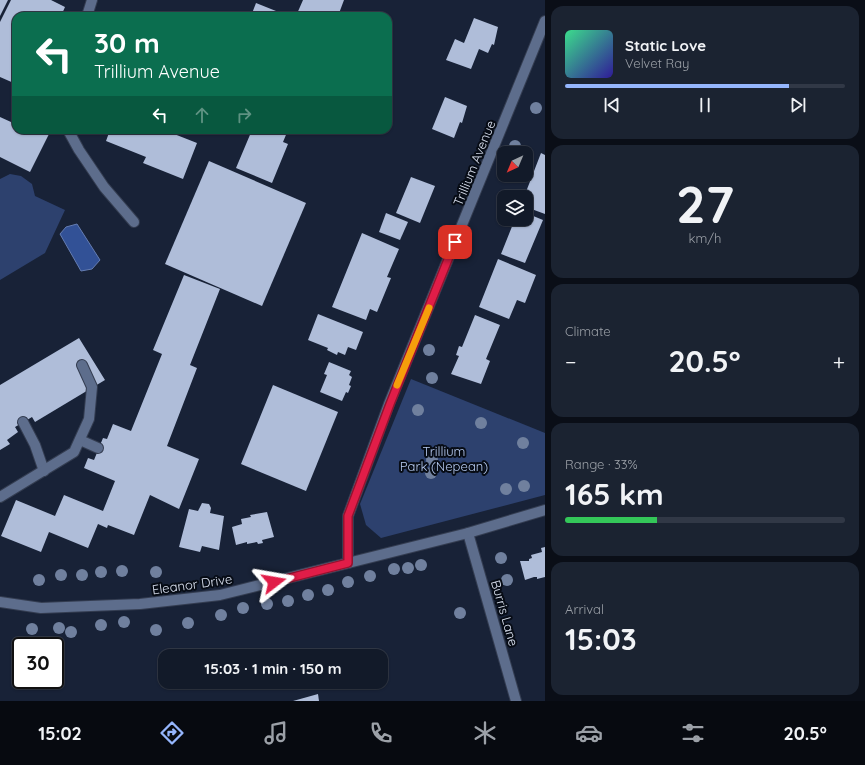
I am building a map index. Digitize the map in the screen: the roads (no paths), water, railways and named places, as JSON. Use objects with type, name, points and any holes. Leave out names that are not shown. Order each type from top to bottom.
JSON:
[{"type":"street","points":[[88,12],[92,0]]},
{"type":"street","name":"Trillium Avenue","points":[[348,563],[348,516],[392,397],[545,21]]},
{"type":"street","points":[[70,134],[104,187],[134,222]]},
{"type":"street","points":[[2,492],[44,471],[74,452],[89,419],[92,387],[82,365]]},
{"type":"street","points":[[23,422],[35,445],[44,471]]},
{"type":"street","points":[[80,440],[98,448]]},
{"type":"street","name":"Eleanor Drive","points":[[0,602],[41,608],[140,604],[220,595],[468,533],[545,510]]},
{"type":"street","name":"Burris Lane","points":[[468,533],[516,701]]},
{"type":"park label","name":"Trillium Park (Nepean)","points":[[444,458]]}]
